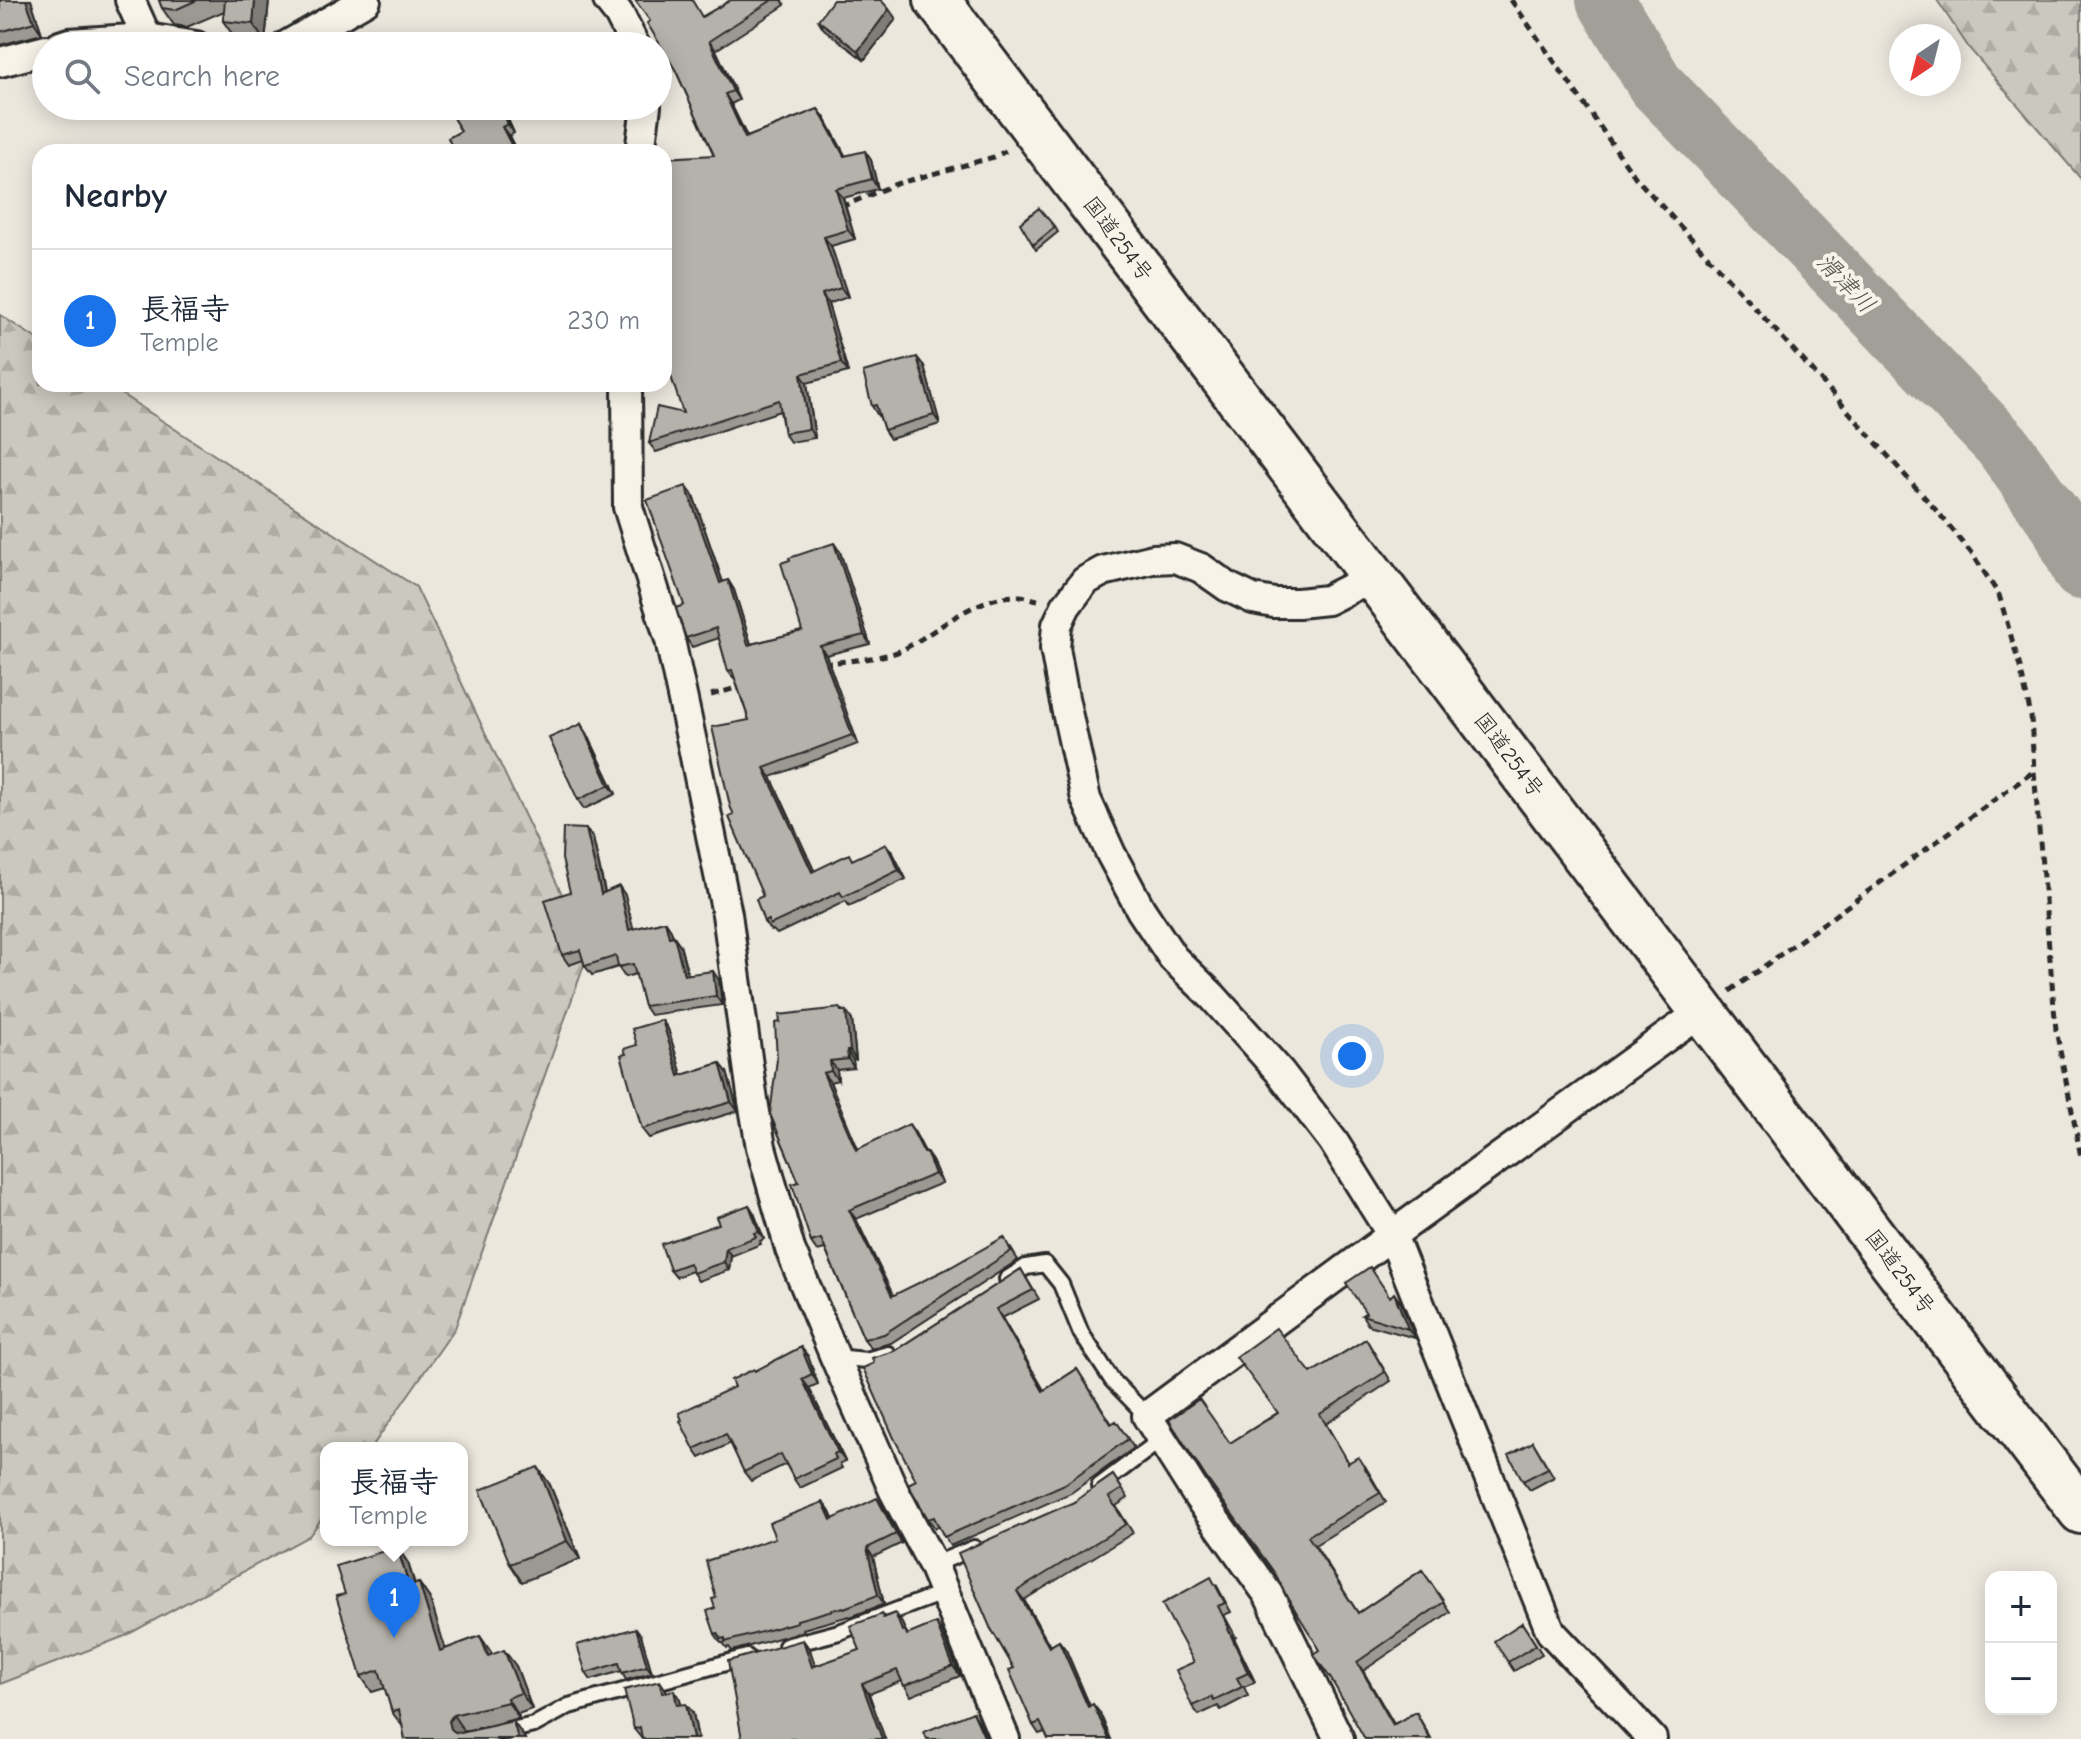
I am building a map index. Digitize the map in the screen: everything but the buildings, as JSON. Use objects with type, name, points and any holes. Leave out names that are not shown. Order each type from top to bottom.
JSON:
[{"type":"highway","name":"国道254号","points":[[937,0],[2081,1511]]},
{"type":"street","points":[[130,0],[144,32]]},
{"type":"street","points":[[310,32],[366,0]]},
{"type":"street","points":[[608,0],[628,32]]},
{"type":"street","points":[[0,62],[32,54]]},
{"type":"street","points":[[641,144],[644,120]]},
{"type":"street","points":[[627,392],[628,507],[670,640],[727,914],[761,1147],[790,1249],[894,1491],[945,1592],[1005,1739]]},
{"type":"street","points":[[1374,576],[1327,600],[1298,603],[1253,599],[1187,561],[1175,558],[1153,559],[1103,571],[1085,581],[1066,606],[1057,625],[1055,648],[1086,799],[1141,910],[1173,958],[1213,997],[1280,1072],[1333,1141],[1392,1235],[1551,1632],[1652,1739]]},
{"type":"street","points":[[1339,1739],[1268,1594],[1197,1495],[1154,1428],[1392,1235],[1702,1011]]},
{"type":"lane","points":[[1000,1284],[1026,1267],[1045,1264],[1061,1284],[1081,1333],[1112,1380],[1154,1428],[1088,1494]]},
{"type":"lane","points":[[835,1357],[866,1360],[895,1352]]},
{"type":"lane","points":[[933,1565],[985,1543]]},
{"type":"lane","points":[[470,1739],[534,1725],[569,1706],[839,1632],[945,1592]]},
{"type":"path","points":[[1511,0],[1636,178],[1821,380],[1973,555],[1999,595],[2031,716],[2056,1030],[2081,1157]]},
{"type":"path","points":[[837,209],[896,184],[994,157],[1039,135]]},
{"type":"path","points":[[822,663],[846,662],[900,651],[951,618],[992,600],[1019,596],[1066,606]]},
{"type":"path","points":[[683,703],[749,684]]},
{"type":"path","points":[[1702,1011],[2034,771]]},
{"type":"green space","points":[[1937,0],[2081,0],[2081,179],[1969,48],[1961,36],[1961,24],[1953,24]]},
{"type":"green space","points":[[0,315],[32,336],[32,392],[118,392],[416,587],[589,951],[455,1328],[375,1442],[320,1442],[320,1521],[309,1536],[125,1636],[0,1684]]},
{"type":"waterway","name":"滑津川","points":[[1605,0],[1656,85],[2002,445],[2060,526],[2081,571]]},
{"type":"place","name":"長福寺","points":[[394,1638]]}]
